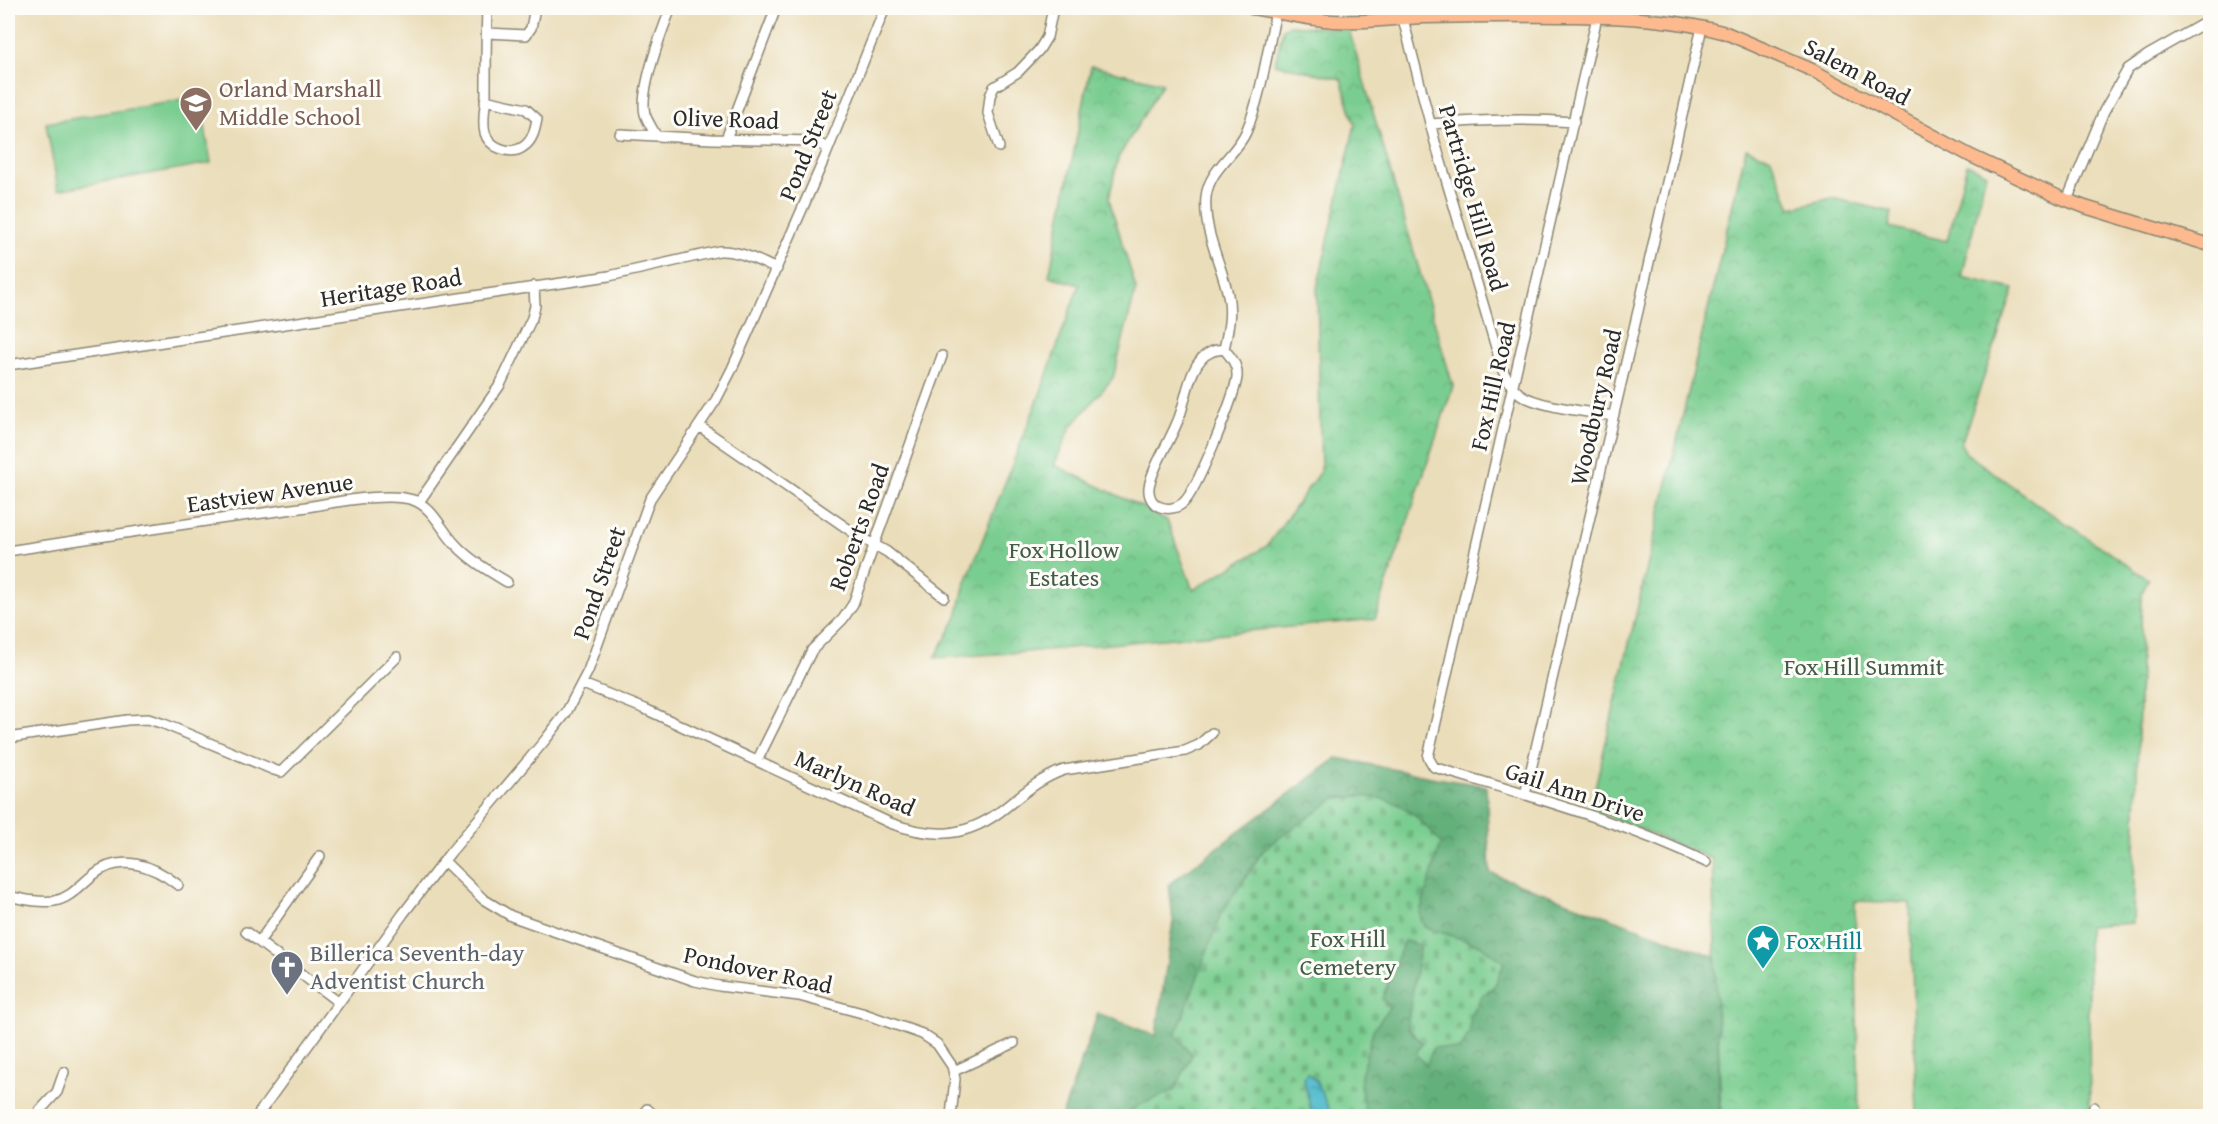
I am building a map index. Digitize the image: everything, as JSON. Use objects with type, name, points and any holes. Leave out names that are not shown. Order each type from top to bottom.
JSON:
[{"type":"main road","name":"Salem Road","points":[[1252,8],[1332,21],[1367,22],[1540,12],[1683,23],[1702,27],[1726,33],[1803,66],[1971,156],[2067,200],[2211,245]]},
{"type":"street","points":[[485,100],[526,109],[537,119],[535,133],[523,148],[508,151],[494,146],[485,133],[485,100],[487,8]]},
{"type":"street","points":[[487,33],[526,35],[531,28],[535,8]]},
{"type":"street","points":[[656,136],[645,113],[645,99],[657,42],[671,8]]},
{"type":"street","points":[[726,140],[776,8]]},
{"type":"street","name":"Pond Street","points":[[257,1116],[338,1002],[444,861],[546,739],[566,713],[583,684],[650,499],[716,400],[732,369],[777,269],[885,8]]},
{"type":"street","points":[[999,147],[988,113],[990,96],[994,87],[1018,72],[1039,50],[1047,37],[1053,8]]},
{"type":"street","points":[[1224,349],[1230,320],[1228,295],[1209,235],[1206,216],[1207,196],[1215,172],[1245,135],[1253,115],[1276,12]]},
{"type":"street","name":"Fox Hill Road","points":[[1430,764],[1428,758],[1597,17]]},
{"type":"street","name":"Partridge Hill Road","points":[[1403,19],[1503,371],[1513,386]]},
{"type":"street","points":[[2067,200],[2104,111],[2128,69],[2201,25]]},
{"type":"street","name":"Woodbury Road","points":[[1525,795],[1702,27]]},
{"type":"street","points":[[1431,124],[1492,119],[1574,122]]},
{"type":"street","name":"Olive Road","points":[[620,134],[726,140],[814,141],[828,148]]},
{"type":"street","name":"Heritage Road","points":[[8,365],[609,276],[719,251],[730,250],[777,269]]},
{"type":"street","points":[[507,582],[472,560],[456,546],[419,502],[500,385],[532,318],[535,306],[534,286]]},
{"type":"street","points":[[1224,349],[1235,362],[1237,377],[1216,440],[1185,502],[1174,509],[1162,509],[1153,503],[1149,491],[1151,479],[1177,425],[1194,372],[1201,359],[1210,352],[1224,349]]},
{"type":"street","name":"Roberts Road","points":[[757,760],[813,650],[843,619],[853,604],[942,356]]},
{"type":"street","points":[[1513,386],[1520,394],[1532,399],[1614,416]]},
{"type":"street","points":[[699,426],[875,545],[944,597]]},
{"type":"street","name":"Eastview Avenue","points":[[8,551],[183,524],[384,497],[410,498],[419,502]]},
{"type":"street","points":[[8,738],[127,720],[148,719],[274,771],[281,771],[397,657]]},
{"type":"street","name":"Marlyn Road","points":[[583,684],[645,709],[890,823],[922,833],[939,834],[974,827],[1052,774],[1064,770],[1185,751],[1199,745],[1212,733]]},
{"type":"street","name":"Gail Ann Drive","points":[[1430,764],[1647,836],[1706,862]]},
{"type":"street","points":[[259,942],[321,856]]},
{"type":"street","name":"Pondover Road","points":[[444,861],[483,899],[511,916],[695,981],[799,996],[903,1026],[922,1034],[937,1044],[948,1058],[954,1071]]},
{"type":"street","points":[[8,896],[36,901],[55,901],[79,889],[92,875],[104,868],[125,862],[158,871],[178,885]]},
{"type":"street","points":[[246,932],[338,1002]]},
{"type":"street","points":[[951,1116],[954,1071],[1014,1043]]},
{"type":"street","points":[[34,1116],[57,1092],[64,1072]]},
{"type":"street","points":[[647,1109],[656,1116]]},
{"type":"green space","name":"Fox Hollow Estates","points":[[1289,25],[1349,30],[1453,386],[1375,619],[1025,652],[935,658],[957,617],[964,587],[1040,394],[1079,285],[1049,276],[1091,66],[1163,83],[1118,158],[1109,199],[1136,289],[1113,378],[1071,427],[1054,465],[1167,520],[1193,590],[1267,546],[1321,470],[1317,288],[1355,125],[1341,79],[1275,64],[1283,29]]},
{"type":"green space","points":[[200,97],[211,163],[58,190],[46,123]]},
{"type":"green space","name":"Fox Hill Summit","points":[[1746,148],[1771,158],[1791,208],[1832,198],[1892,212],[1889,227],[1947,241],[1967,164],[1986,173],[1962,277],[2014,289],[1961,444],[1966,453],[2148,579],[2142,594],[2133,923],[2088,926],[2090,1116],[1917,1116],[1910,903],[1855,901],[1859,1116],[1721,1116],[1712,859],[1590,809]]},
{"type":"green space","name":"Fox Hill Cemetery","points":[[1337,758],[1486,786],[1490,873],[1716,957],[1720,1116],[1062,1116],[1098,1013],[1156,1036],[1173,921],[1169,884]]},
{"type":"green space","points":[[1358,796],[1396,803],[1423,823],[1441,843],[1420,912],[1424,927],[1480,945],[1504,963],[1495,985],[1481,997],[1470,1020],[1470,1031],[1460,1050],[1434,1047],[1426,1065],[1416,1054],[1422,1043],[1407,1027],[1420,945],[1404,941],[1382,999],[1389,1008],[1373,1030],[1364,1063],[1360,1085],[1366,1116],[1126,1116],[1133,1108],[1175,1090],[1192,1055],[1176,1035],[1221,914],[1265,848],[1336,798]]},
{"type":"water","points":[[1307,1073],[1316,1081],[1332,1116],[1312,1116],[1304,1079]]},
{"type":"place","name":"Orland Marshall Middle School","points":[[196,132]]},
{"type":"place","name":"Fox Hill","points":[[1763,970]]},
{"type":"place","name":"Billerica Seventh-day Adventist Church","points":[[287,996]]}]
